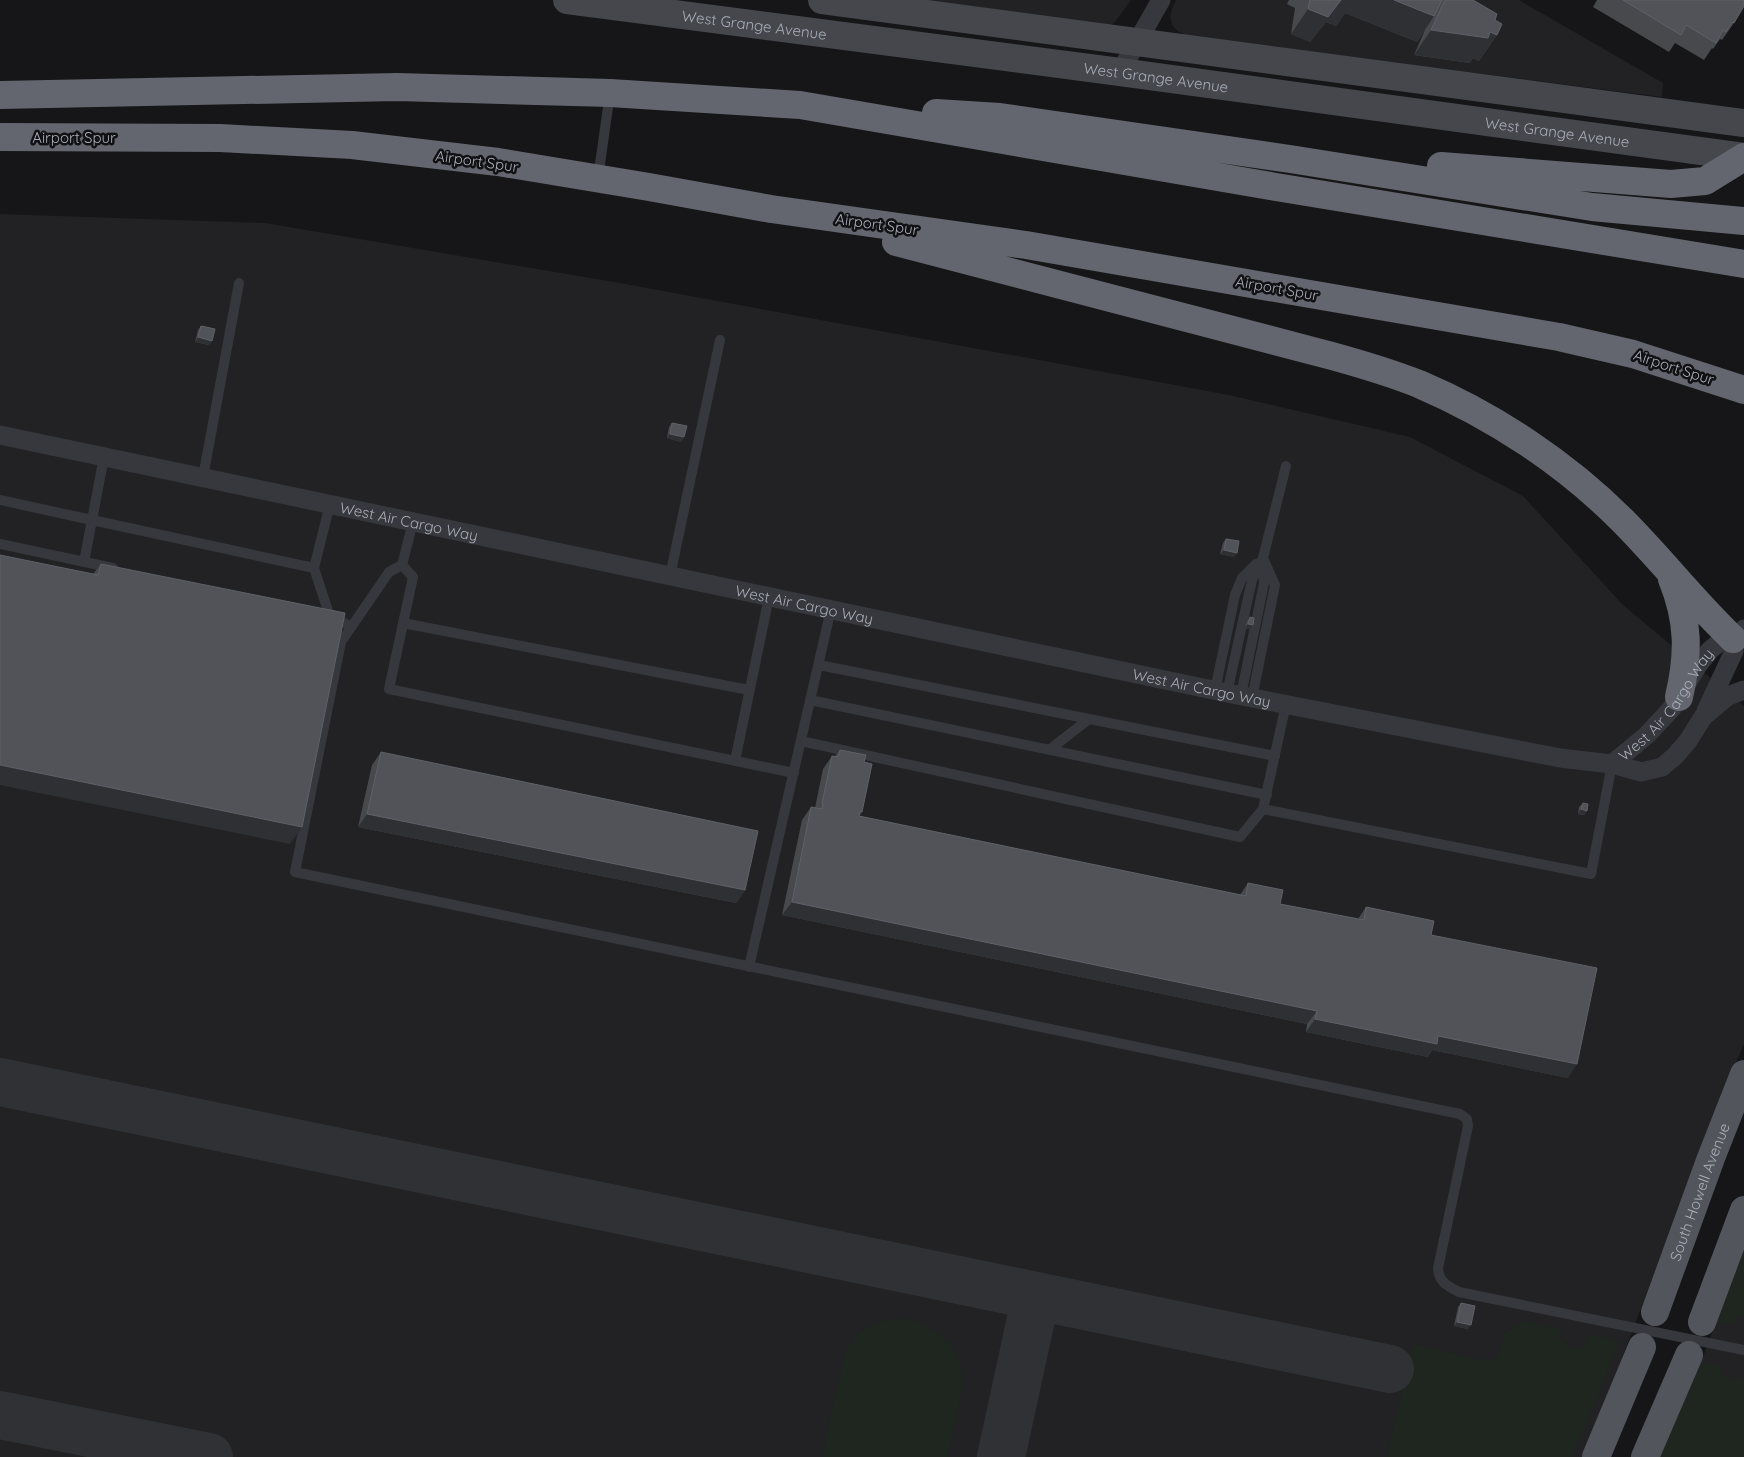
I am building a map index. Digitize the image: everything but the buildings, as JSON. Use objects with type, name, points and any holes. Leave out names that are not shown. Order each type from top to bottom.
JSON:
[{"type":"highway","points":[[0,95],[397,87],[610,93],[1000,117],[1290,159],[1592,207],[1744,221]]},
{"type":"highway","points":[[800,105],[1276,188],[1744,264]]},
{"type":"highway","name":"Airport Spur","points":[[0,137],[220,138],[352,145],[498,162],[771,209],[1026,245],[1559,337],[1633,354],[1744,390]]},
{"type":"highway","points":[[1290,159],[1358,159],[1671,184],[1705,181],[1744,157]]},
{"type":"highway","points":[[771,209],[1332,356],[1380,370],[1418,384],[1489,420],[1521,439],[1564,469],[1621,519],[1668,571],[1740,638]]},
{"type":"highway","points":[[1668,571],[1682,605],[1686,630],[1686,655],[1680,697]]},
{"type":"main road","name":"South Howell Avenue","points":[[1655,1312],[1711,1158],[1743,1077]]},
{"type":"main road","points":[[1702,1322],[1744,1210]]},
{"type":"main road","points":[[1596,1457],[1642,1347]]},
{"type":"main road","points":[[1645,1457],[1689,1355]]},
{"type":"street","name":"West Grange Avenue","points":[[567,0],[1120,72],[1744,157]]},
{"type":"street","points":[[822,0],[1744,123]]},
{"type":"street","points":[[1120,72],[1161,0]]},
{"type":"street","points":[[995,56],[999,23]]},
{"type":"street","name":"West Air Cargo Way","points":[[0,435],[1234,694],[1560,758],[1612,764],[1641,772],[1662,767],[1688,741],[1703,717],[1728,696],[1744,690]]},
{"type":"street","points":[[1703,717],[1740,638]]},
{"type":"street","name":"West Air Cargo Way","points":[[1612,764],[1647,736],[1672,708],[1698,665],[1710,650],[1721,641],[1740,638]]},
{"type":"lane","points":[[598,179],[610,93]]},
{"type":"lane","points":[[203,477],[239,283]]},
{"type":"lane","points":[[670,576],[720,340]]},
{"type":"lane","points":[[84,562],[104,457]]},
{"type":"lane","points":[[1234,694],[1264,583],[1263,558],[1286,466]]},
{"type":"lane","points":[[0,500],[314,568]]},
{"type":"lane","points":[[330,504],[314,568],[324,612],[351,627]]},
{"type":"lane","points":[[413,522],[402,565],[389,572],[341,642],[295,872],[1460,1114],[1467,1119],[1468,1126],[1438,1268],[1439,1275],[1444,1284],[1459,1292],[1744,1350]]},
{"type":"lane","points":[[0,544],[122,570]]},
{"type":"lane","points":[[1234,694],[1235,595],[1242,578],[1263,558]]},
{"type":"lane","points":[[402,565],[413,577],[389,690],[794,773]]},
{"type":"lane","points":[[735,761],[769,597]]},
{"type":"lane","points":[[749,967],[831,609]]},
{"type":"lane","points":[[403,623],[749,690]]},
{"type":"lane","points":[[819,665],[1275,756]]},
{"type":"lane","points":[[810,700],[1266,795]]},
{"type":"lane","points":[[801,741],[1240,837],[1263,809],[1286,704]]},
{"type":"lane","points":[[1049,750],[1089,719]]},
{"type":"lane","points":[[1263,809],[1591,874],[1612,764]]},
{"type":"shaded area","points":[[901,0],[1131,0],[1115,22],[1106,29]]},
{"type":"shaded area","points":[[1176,0],[1519,0],[1663,83],[1662,97],[1189,36],[1179,32],[1173,26],[1170,17]]},
{"type":"shaded area","points":[[0,214],[265,223],[614,282],[1229,395],[1410,437],[1523,496],[1623,605],[1744,706],[1744,1044],[1721,1097],[1619,1366],[1582,1457],[0,1457]]},
{"type":"shaded area","points":[[1744,1250],[1744,1457],[1660,1457],[1701,1362]]},
{"type":"shaded area","points":[[1744,1250],[1744,1319],[1737,1313],[1732,1326],[1717,1322]]},
{"type":"shaded area","points":[[900,1318],[913,1321],[936,1332],[953,1348],[958,1359],[962,1386],[948,1457],[822,1457],[844,1356],[849,1347],[860,1333],[873,1324]]},
{"type":"shaded area","points":[[1523,1321],[1562,1329],[1560,1338],[1571,1348],[1583,1347],[1590,1334],[1619,1341],[1572,1457],[1387,1457],[1413,1344],[1486,1361],[1493,1360],[1500,1352],[1504,1334]]},
{"type":"shaded area","points":[[1701,1362],[1719,1366],[1724,1376],[1732,1381],[1740,1379],[1744,1374],[1744,1457],[1660,1457]]},
{"type":"taxiway","points":[[0,1082],[1390,1369]]},
{"type":"taxiway","points":[[1001,1457],[1036,1296]]},
{"type":"taxiway","points":[[0,1415],[209,1457]]}]
